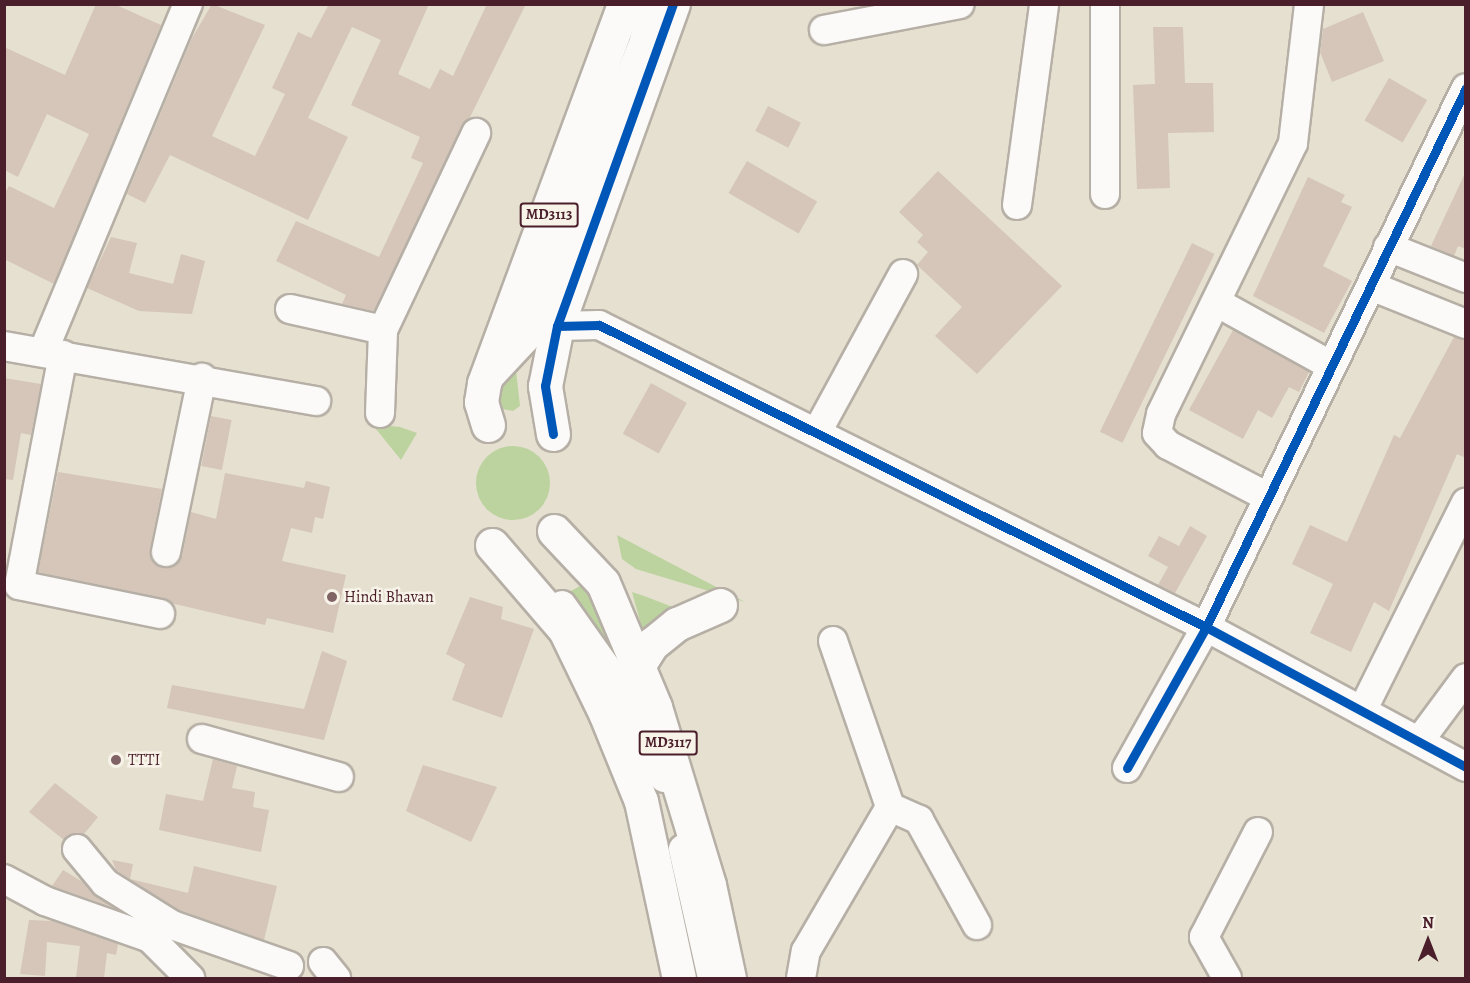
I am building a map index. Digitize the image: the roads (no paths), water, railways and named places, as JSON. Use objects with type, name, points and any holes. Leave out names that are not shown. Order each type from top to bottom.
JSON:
[{"type":"main road","name":"MD3113","points":[[488,425],[481,402],[484,383],[624,4]]},
{"type":"main road","name":"MD3113","points":[[553,434],[546,386],[557,326],[665,38],[673,4]]},
{"type":"main road","name":"MD3117","points":[[554,531],[593,569],[630,679],[678,773],[729,978]]},
{"type":"main road","name":"MD3117","points":[[492,545],[523,577],[564,630],[641,801],[680,978]]},
{"type":"main road","points":[[630,679],[652,644],[676,624],[720,605]]},
{"type":"street","points":[[160,614],[19,585],[53,354],[188,4]]},
{"type":"street","points":[[484,383],[517,355],[644,41],[652,4]]},
{"type":"street","points":[[824,30],[960,4]]},
{"type":"street","points":[[1017,205],[1044,4]]},
{"type":"street","points":[[1105,4],[1105,195]]},
{"type":"street","points":[[1269,497],[1168,445],[1157,433],[1216,302],[1293,143],[1309,4]]},
{"type":"street","points":[[1127,768],[1206,627],[1466,88]]},
{"type":"street","points":[[380,413],[383,330],[476,133]]},
{"type":"street","points":[[1388,247],[1466,278]]},
{"type":"street","points":[[817,432],[903,274]]},
{"type":"street","points":[[1371,286],[1466,324]]},
{"type":"street","points":[[1216,302],[1332,366]]},
{"type":"street","points":[[290,309],[383,330]]},
{"type":"street","points":[[557,326],[599,325],[1206,627],[1420,740],[1466,767]]},
{"type":"street","points":[[4,346],[202,378],[316,401]]},
{"type":"street","points":[[517,355],[546,386]]},
{"type":"street","points":[[166,552],[202,378]]},
{"type":"street","points":[[1362,711],[1466,502]]},
{"type":"street","points":[[523,577],[568,610],[630,679],[671,801],[712,978]]},
{"type":"street","points":[[833,640],[890,807],[919,820],[977,926]]},
{"type":"street","points":[[1420,740],[1466,678]]},
{"type":"street","points":[[202,739],[339,777]]},
{"type":"street","points":[[801,978],[806,951],[890,807]]},
{"type":"street","points":[[1227,978],[1204,937],[1258,832]]},
{"type":"street","points":[[77,849],[105,883],[172,925],[289,966]]},
{"type":"street","points":[[4,879],[45,901],[150,938],[190,978]]},
{"type":"place","name":"Hindi Bhavan","points":[[332,597]]},
{"type":"place","name":"TTTI","points":[[116,760]]}]
